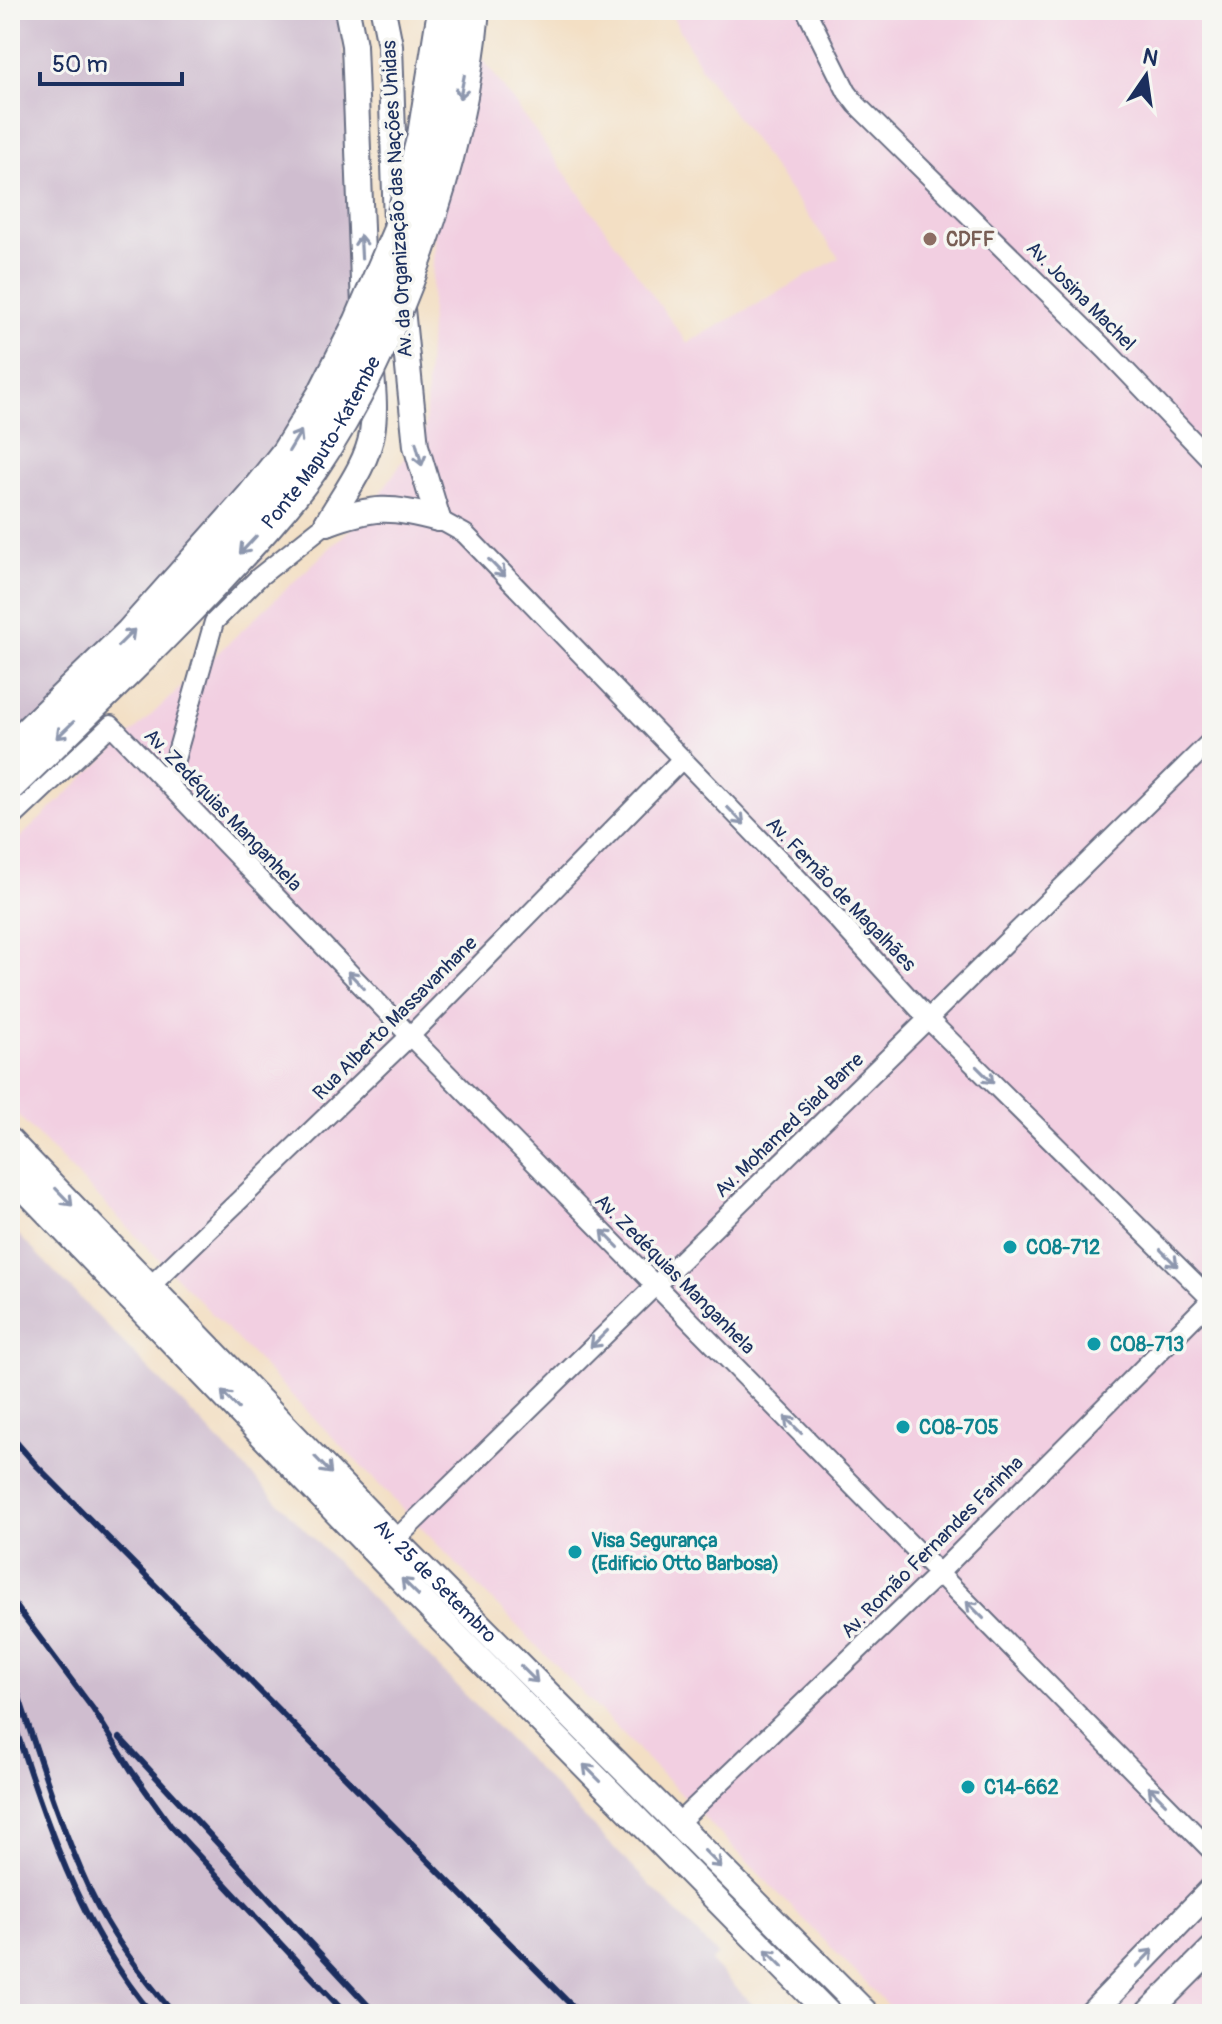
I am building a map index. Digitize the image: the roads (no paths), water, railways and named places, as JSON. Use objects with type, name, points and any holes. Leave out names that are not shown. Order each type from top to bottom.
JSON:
[{"type":"highway","name":"Ponte Maputo-Katembe","points":[[10,751],[131,634],[252,498],[287,454],[323,396],[360,323],[399,232],[424,135],[444,10]]},
{"type":"highway","name":"Ponte Maputo-Katembe","points":[[10,784],[176,623],[266,526],[310,469],[339,424],[374,358],[424,238],[457,114],[470,49],[473,10]]},
{"type":"main road","name":"Av. da Organização das Nações Unidas","points":[[327,523],[363,461],[372,434],[374,402],[365,326],[354,45],[347,10]]},
{"type":"main road","name":"Av. da Organização das Nações Unidas","points":[[383,10],[390,45],[394,194],[409,387],[416,446],[438,519]]},
{"type":"main road","points":[[327,523],[358,511],[384,509],[403,509],[438,519]]},
{"type":"main road","name":"Av. 25 de Setembro","points":[[10,1141],[386,1564],[829,2014]]},
{"type":"main road","name":"Av. 25 de Setembro","points":[[10,1174],[142,1293],[395,1540],[867,2014]]},
{"type":"main road","points":[[1091,2014],[1212,1889]]},
{"type":"main road","points":[[1147,2014],[1212,1949]]},
{"type":"street","name":"Av. Josina Machel","points":[[812,14],[847,92],[857,105],[1106,350],[1212,461]]},
{"type":"street","name":"Av. Fernão de Magalhães","points":[[438,519],[465,534],[836,918],[929,1020],[1212,1300]]},
{"type":"street","points":[[168,784],[214,622],[259,577],[327,523]]},
{"type":"street","name":"Av. Zedéquias Manganhela","points":[[10,820],[111,725],[410,1036],[1212,1851]]},
{"type":"street","name":"Av. Mohamed Siad Barre","points":[[395,1540],[1212,740]]},
{"type":"street","name":"Rua Alberto Massavanhane","points":[[142,1293],[410,1036],[681,760]]},
{"type":"street","name":"Av. Romão Fernandes Farinha","points":[[678,1823],[939,1573],[1212,1300]]},
{"type":"railway","points":[[10,1435],[37,1466],[580,2014]]},
{"type":"railway","points":[[10,1598],[93,1709],[170,1825],[346,2014]]},
{"type":"railway","points":[[10,1670],[57,1811],[91,1893],[129,1956],[174,2014]]},
{"type":"railway","points":[[10,1711],[66,1870],[104,1945],[152,2014]]},
{"type":"railway","points":[[120,1738],[376,2014]]},
{"type":"place","name":"CDFF","points":[[930,239]]},
{"type":"place","name":"C08-712","points":[[1010,1247]]},
{"type":"place","name":"C08-713","points":[[1094,1344]]},
{"type":"place","name":"C08-705","points":[[903,1427]]},
{"type":"place","name":"Visa Segurança (Edificio Otto Barbosa)","points":[[575,1552]]},
{"type":"place","name":"C14-662","points":[[968,1787]]}]
